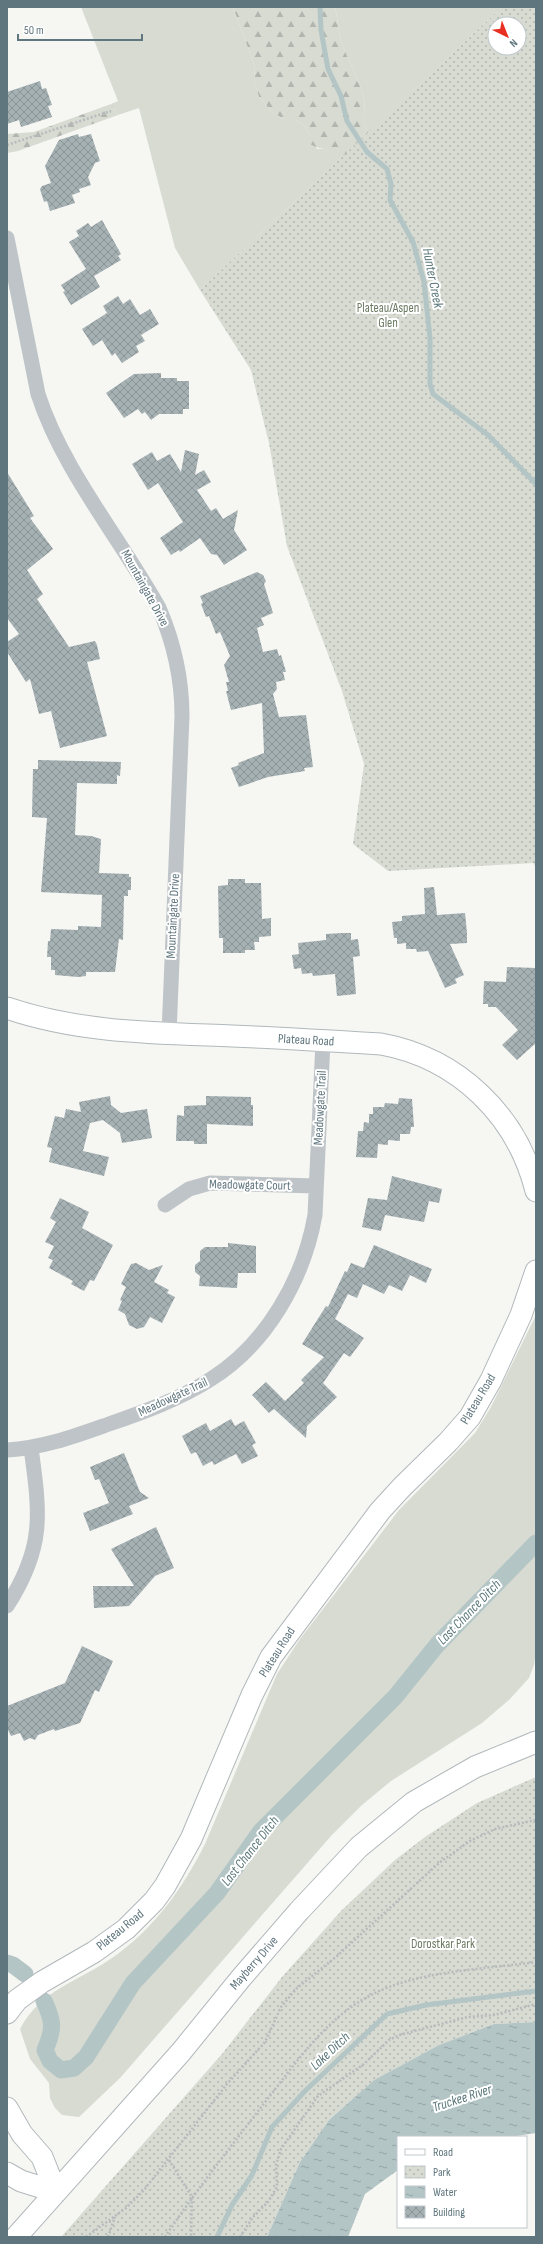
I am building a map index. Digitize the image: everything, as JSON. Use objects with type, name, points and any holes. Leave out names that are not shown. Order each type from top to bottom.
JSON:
[{"type":"street","name":"Mountaingate Drive","points":[[7,238],[38,394],[47,421],[60,449],[158,608],[167,626],[181,677],[182,716],[169,1034]]},
{"type":"street","name":"Plateau Road","points":[[7,1008],[41,1018],[94,1028],[169,1034],[381,1044],[400,1047],[432,1060],[458,1074],[485,1099],[506,1125],[524,1157],[536,1191]]},
{"type":"street","name":"Meadowgate Trail","points":[[7,1450],[31,1448],[72,1437],[156,1407],[212,1378],[233,1362],[270,1322],[297,1276],[312,1232],[316,1186],[323,1041]]},
{"type":"street","name":"Meadowgate Court","points":[[165,1205],[189,1189],[210,1184],[316,1186]]},
{"type":"street","name":"Plateau Road","points":[[7,2013],[17,2000],[42,1982],[94,1952],[126,1929],[154,1902],[165,1886],[191,1839],[252,1695],[271,1657],[380,1511],[402,1486],[448,1442],[470,1417],[491,1380],[521,1316],[536,1271]]},
{"type":"street","points":[[7,1606],[28,1567],[38,1528],[37,1495],[31,1448]]},
{"type":"street","name":"Mayberry Drive","points":[[16,2237],[181,2052],[241,1978],[299,1911],[359,1847],[386,1823],[420,1798],[475,1767],[536,1742]]},
{"type":"street","points":[[7,2108],[22,2134],[42,2158],[56,2192]]},
{"type":"street","points":[[7,2173],[21,2181],[56,2192]]},
{"type":"path","points":[[7,145],[111,111]]},
{"type":"path","points":[[86,2237],[115,2217],[144,2190],[227,2084],[265,2042],[281,2007],[297,1988],[337,1956],[439,1863],[470,1841],[495,1829],[536,1820]]},
{"type":"path","points":[[165,2237],[192,2197],[326,2028],[357,2003],[371,1994],[406,1981],[536,1962]]},
{"type":"path","points":[[240,2237],[253,2217],[268,2202],[277,2188],[276,2165],[281,2149],[318,2096],[364,2064],[388,2040],[399,2035],[468,2017],[494,2015],[536,2004]]},
{"type":"path","points":[[169,2160],[192,2197],[191,2237]]},
{"type":"path","points":[[108,2237],[115,2217]]},
{"type":"green space","points":[[81,7],[233,7],[255,67],[254,79],[259,97],[272,112],[284,119],[293,119],[304,125],[317,149],[330,151],[335,154],[339,160],[200,290],[175,248],[139,108],[118,115],[111,104],[118,101]]},
{"type":"green space","points":[[233,7],[335,7],[341,41],[364,99],[364,120],[366,128],[369,132],[339,160],[332,152],[310,144],[310,136],[304,125],[293,119],[284,119],[272,112],[259,97],[254,79],[255,67]]},
{"type":"green space","points":[[335,7],[502,7],[492,16],[487,16],[487,21],[369,132],[364,121],[364,99],[341,41]]},
{"type":"green space","name":"Plateau/Aspen Glen","points":[[502,7],[536,7],[536,867],[533,863],[388,871],[353,844],[364,764],[342,691],[287,546],[269,443],[251,370],[200,290],[487,21],[487,56],[527,56],[527,16],[492,16]]},
{"type":"green space","points":[[111,104],[118,115],[18,151],[7,153],[7,134],[34,132]]},
{"type":"green space","points":[[536,1315],[536,1650],[534,1665],[529,1678],[510,1699],[482,1723],[391,1781],[362,1805],[331,1836],[120,2078],[79,2117],[62,2115],[55,2108],[50,2098],[49,2083],[30,2059],[20,2029],[38,2004],[49,1995],[112,1958],[127,1947],[154,1921],[177,1892],[205,1844],[277,1674],[300,1639],[399,1510],[475,1433],[491,1407]]},
{"type":"green space","name":"Dorostkar Park","points":[[536,1777],[536,2022],[494,2024],[439,2045],[374,2080],[329,2120],[300,2162],[267,2237],[61,2237],[222,2054],[282,1977],[341,1911],[395,1860],[425,1837],[477,1803]]},
{"type":"water","name":"Truckee River","points":[[536,2022],[536,2133],[516,2136],[397,2136],[397,2171],[365,2194],[348,2237],[267,2237],[300,2162],[329,2120],[374,2080],[439,2045],[494,2024]]},
{"type":"building","points":[[40,81],[42,89],[46,88],[52,105],[48,106],[52,117],[21,127],[19,120],[7,124],[7,92]]},
{"type":"building","points":[[78,134],[79,137],[91,134],[100,161],[95,163],[88,177],[91,185],[79,189],[80,192],[72,195],[75,203],[50,211],[47,201],[44,202],[40,189],[42,186],[51,183],[45,166],[59,140]]},
{"type":"building","points":[[102,220],[121,254],[118,256],[121,260],[94,276],[100,287],[71,305],[63,292],[65,291],[61,285],[86,269],[69,242],[79,236],[76,231],[88,223],[91,227]]},
{"type":"building","points":[[118,296],[123,304],[130,299],[140,315],[150,309],[159,324],[141,335],[145,341],[136,346],[139,352],[122,363],[115,353],[112,356],[102,340],[93,346],[82,329],[107,313],[103,306]]},
{"type":"building","points":[[161,373],[161,378],[177,378],[177,381],[189,381],[189,409],[183,409],[183,414],[159,414],[151,420],[145,412],[142,414],[138,409],[124,418],[106,393],[134,374]]},
{"type":"building","points":[[185,450],[199,454],[195,475],[204,470],[211,482],[197,490],[211,511],[216,508],[223,519],[238,510],[234,530],[247,550],[224,565],[217,555],[211,554],[200,538],[180,552],[179,550],[171,555],[160,538],[183,522],[158,483],[148,490],[132,464],[152,452],[157,461],[170,454],[181,472]]},
{"type":"building","points":[[7,472],[34,516],[30,518],[53,549],[27,570],[43,594],[37,599],[69,647],[95,641],[97,645],[100,659],[87,662],[107,736],[60,748],[51,711],[39,714],[30,679],[26,682],[7,652],[7,642],[19,634],[7,618]]},
{"type":"building","points":[[257,572],[263,575],[266,581],[264,584],[273,613],[261,618],[264,625],[257,628],[263,652],[277,649],[279,656],[281,655],[286,672],[283,672],[285,680],[276,682],[277,689],[273,694],[279,717],[306,715],[313,767],[304,768],[305,771],[268,777],[239,787],[231,768],[239,765],[238,763],[264,753],[262,703],[231,710],[226,691],[228,691],[226,682],[229,682],[224,665],[230,656],[220,632],[216,634],[209,616],[206,617],[201,604],[203,603],[200,596]]},
{"type":"building","points":[[38,760],[121,762],[120,776],[117,775],[117,784],[77,783],[75,835],[91,836],[101,839],[99,873],[129,874],[129,877],[131,877],[131,890],[128,890],[128,896],[124,896],[123,940],[119,939],[115,972],[86,972],[86,976],[78,977],[55,975],[55,970],[51,970],[51,957],[47,957],[48,941],[50,941],[51,929],[78,930],[78,926],[101,927],[102,895],[41,892],[47,818],[32,817],[33,769],[38,769]]},
{"type":"building","points":[[228,879],[245,879],[245,883],[261,883],[262,919],[271,918],[271,936],[259,937],[259,942],[254,942],[255,950],[245,950],[245,953],[223,953],[223,938],[219,938],[218,886],[228,885]]},
{"type":"building","points":[[434,887],[437,915],[465,913],[467,943],[450,944],[464,975],[455,979],[457,983],[445,988],[428,951],[417,952],[416,949],[406,949],[406,943],[397,944],[397,938],[394,938],[392,922],[402,921],[402,916],[425,914],[424,888]]},
{"type":"building","points":[[351,933],[351,940],[358,939],[360,956],[353,957],[356,994],[337,996],[335,974],[313,976],[312,973],[302,974],[301,968],[294,969],[292,955],[299,954],[298,943],[326,940],[326,934]]},
{"type":"building","points":[[507,967],[536,968],[536,1043],[517,1060],[502,1045],[518,1030],[496,1007],[488,1007],[488,1004],[483,1004],[484,981],[506,982]]},
{"type":"building","points":[[110,1096],[111,1105],[121,1113],[147,1109],[152,1138],[122,1143],[120,1133],[103,1120],[90,1123],[83,1151],[109,1157],[104,1176],[49,1162],[52,1148],[47,1147],[55,1116],[64,1118],[66,1109],[81,1112],[79,1102]]},
{"type":"building","points":[[206,1096],[251,1097],[251,1105],[253,1105],[253,1126],[207,1124],[207,1144],[194,1144],[194,1141],[176,1141],[177,1115],[184,1116],[184,1106],[206,1105]]},
{"type":"building","points":[[399,1098],[412,1099],[414,1127],[411,1127],[410,1134],[400,1134],[400,1141],[388,1140],[388,1145],[378,1144],[377,1158],[356,1157],[358,1131],[363,1131],[364,1122],[369,1123],[369,1114],[373,1114],[373,1107],[384,1107],[385,1103],[398,1104]]},
{"type":"building","points":[[392,1176],[442,1189],[439,1203],[429,1201],[424,1222],[385,1215],[381,1231],[362,1227],[368,1198],[387,1200]]},
{"type":"building","points":[[60,1198],[89,1212],[82,1228],[113,1245],[94,1281],[90,1280],[84,1291],[71,1284],[73,1281],[49,1268],[53,1260],[48,1258],[54,1246],[45,1242],[56,1222],[50,1218]]},
{"type":"building","points":[[228,1243],[256,1246],[256,1273],[238,1273],[237,1288],[199,1286],[200,1276],[195,1272],[195,1265],[200,1261],[200,1251],[205,1247],[228,1247]]},
{"type":"building","points":[[374,1245],[432,1269],[426,1283],[410,1275],[402,1291],[389,1285],[384,1294],[363,1284],[357,1298],[348,1294],[335,1319],[364,1338],[350,1357],[344,1353],[323,1383],[337,1397],[307,1426],[306,1438],[274,1409],[269,1413],[252,1395],[266,1382],[285,1401],[304,1383],[301,1380],[324,1357],[302,1344],[326,1306],[328,1307],[345,1271],[347,1272],[351,1263],[364,1268]]},
{"type":"building","points":[[136,1263],[149,1270],[163,1265],[154,1282],[169,1290],[167,1293],[175,1297],[162,1323],[150,1317],[144,1327],[137,1329],[129,1325],[125,1314],[118,1310],[122,1301],[120,1300],[126,1287],[121,1284],[131,1264]]},
{"type":"building","points":[[231,1419],[235,1426],[244,1421],[256,1443],[252,1445],[258,1456],[242,1464],[236,1454],[214,1465],[212,1461],[203,1466],[196,1452],[191,1454],[182,1436],[206,1423],[210,1431]]},
{"type":"building","points":[[124,1453],[140,1492],[149,1498],[129,1506],[133,1514],[90,1531],[83,1513],[109,1503],[99,1479],[95,1480],[90,1467]]},
{"type":"building","points":[[156,1527],[174,1568],[155,1576],[129,1606],[94,1608],[93,1586],[134,1586],[111,1549]]},
{"type":"building","points":[[82,1646],[113,1661],[99,1692],[95,1690],[80,1723],[55,1731],[54,1729],[38,1735],[35,1740],[30,1738],[24,1741],[20,1733],[11,1736],[7,1728],[7,1706],[65,1683]]},
{"type":"waterway","name":"Hunter Creek","points":[[320,7],[321,30],[328,69],[341,96],[347,121],[367,152],[387,169],[391,184],[390,200],[413,242],[424,282],[430,338],[430,384],[433,394],[488,435],[536,484]]},
{"type":"waterway","name":"Last Chance Ditch","points":[[44,2001],[50,2015],[52,2026],[45,2050],[50,2061],[61,2070],[74,2068],[86,2057],[133,1983],[217,1893],[261,1831],[395,1697],[437,1645],[536,1543]]},
{"type":"waterway","name":"Last Chance Ditch","points":[[7,1963],[13,1965],[25,1974]]},
{"type":"waterway","name":"Lake Ditch","points":[[217,2237],[232,2205],[252,2175],[272,2127],[305,2091],[387,2014],[426,2005],[536,1991]]}]
